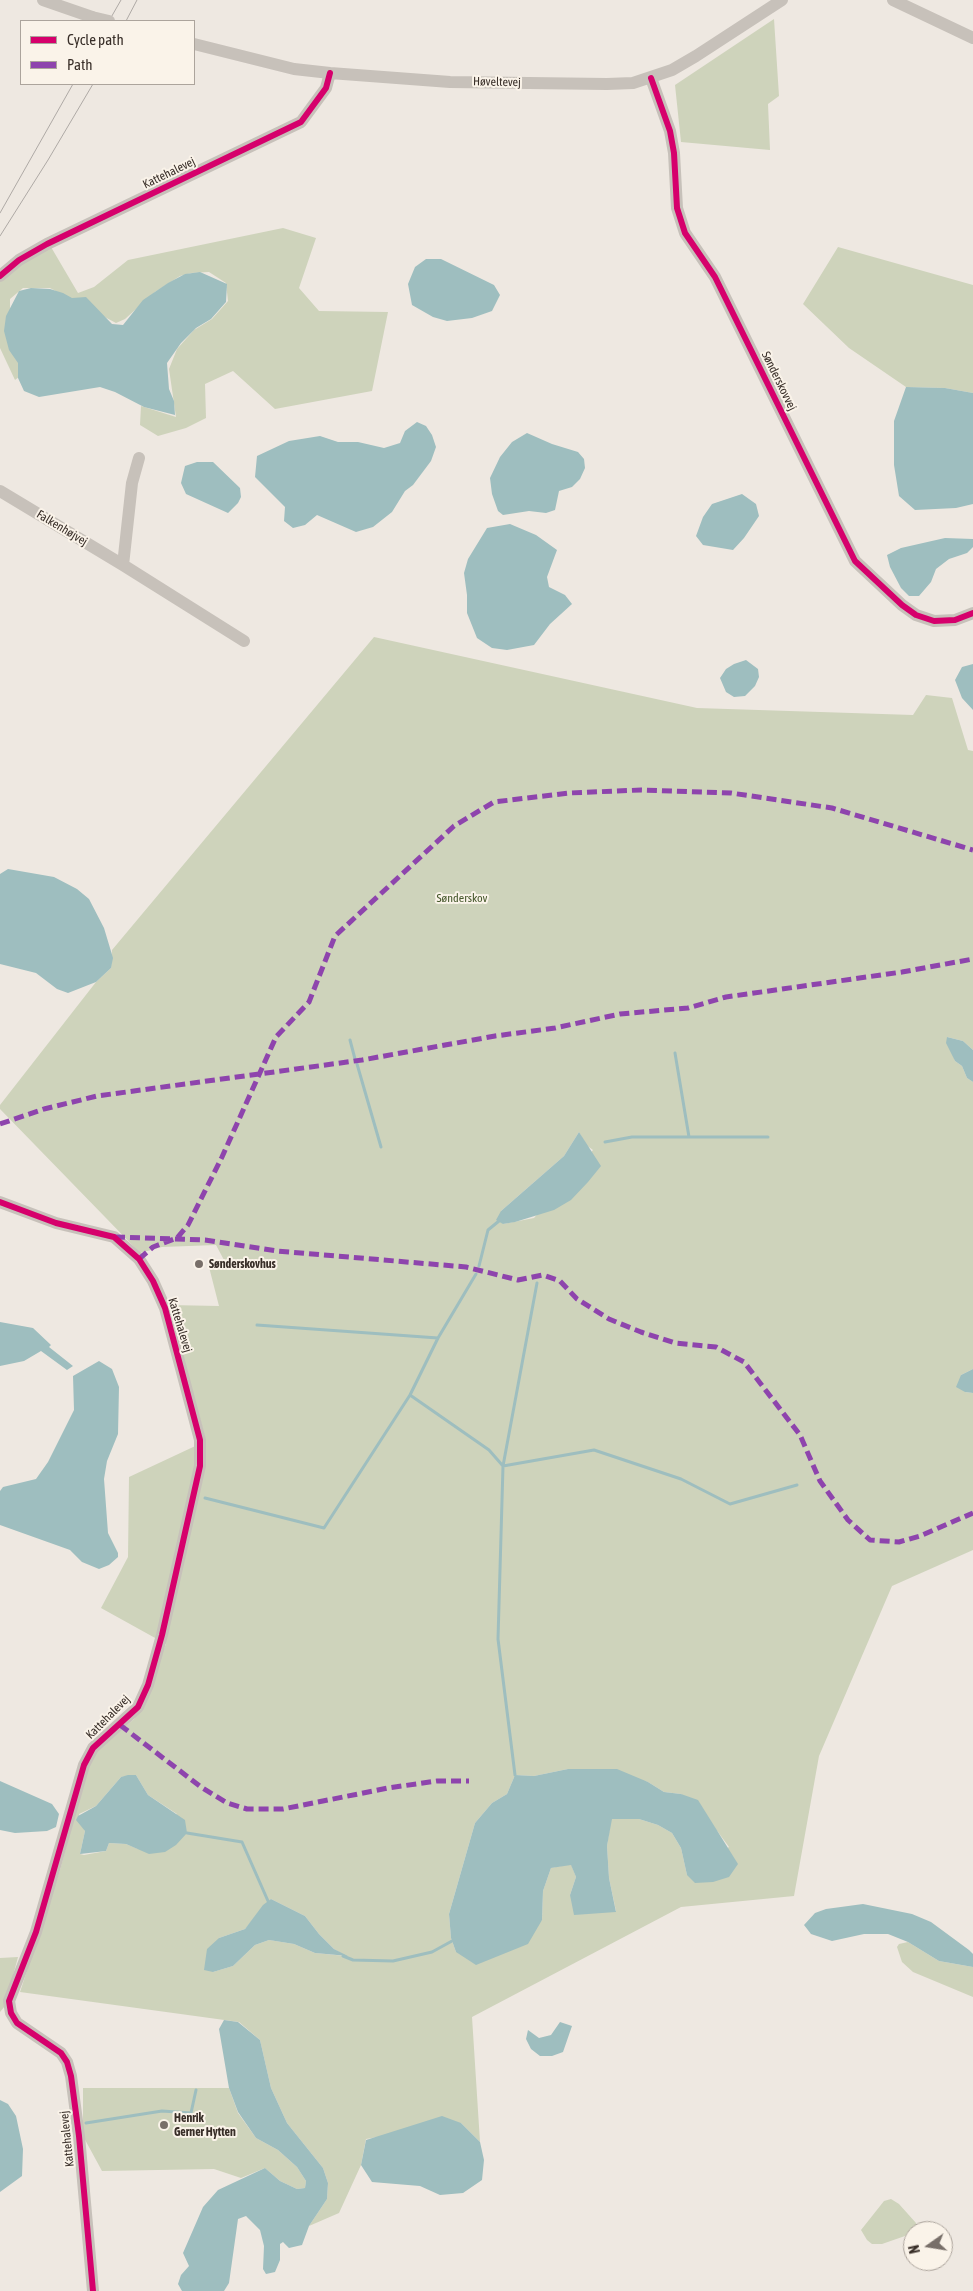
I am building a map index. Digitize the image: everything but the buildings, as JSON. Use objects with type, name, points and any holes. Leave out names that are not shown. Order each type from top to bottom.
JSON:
[{"type":"street","points":[[43,0],[105,20]]},
{"type":"street","name":"Høveltevej","points":[[195,44],[294,69],[330,73],[450,82],[633,83],[672,70],[782,0]]},
{"type":"street","points":[[893,0],[973,38]]},
{"type":"street","name":"Kattehalevej","points":[[0,276],[18,260],[48,244],[301,122],[326,88],[330,73]]},
{"type":"street","name":"Sønderskovvej","points":[[650,78],[670,131],[674,153],[677,208],[685,233],[715,277],[855,561],[902,605],[916,615],[934,621],[955,620],[973,613]]},
{"type":"street","points":[[123,565],[132,483],[139,458]]},
{"type":"street","name":"Falkenhøjvej","points":[[0,491],[244,641]]},
{"type":"street","name":"Kattehalevej","points":[[0,1202],[56,1223],[114,1237],[139,1259],[153,1281],[165,1308],[200,1440],[200,1466],[162,1634],[148,1685],[138,1706],[93,1748],[84,1765],[36,1932],[9,2001],[11,2013],[17,2023],[61,2053],[67,2062],[71,2076],[93,2291]]},
{"type":"green space","points":[[774,19],[779,96],[768,104],[770,150],[681,142],[675,85]]},
{"type":"green space","points":[[283,228],[316,238],[299,288],[319,311],[388,312],[372,391],[275,409],[233,371],[205,384],[206,418],[186,428],[158,436],[140,425],[141,406],[176,417],[169,369],[177,349],[194,330],[212,319],[228,301],[226,283],[209,272],[180,276],[155,292],[125,319],[116,323],[50,288],[23,288],[10,299],[10,349],[25,372],[15,380],[0,348],[0,275],[51,247],[78,293],[94,287],[128,260]]},
{"type":"green space","points":[[838,247],[973,285],[973,393],[945,388],[906,387],[849,348],[803,304]]},
{"type":"green space","name":"Sønderskov","points":[[374,637],[697,708],[913,715],[926,695],[952,698],[968,750],[973,751],[973,1050],[963,1041],[947,1037],[955,1061],[962,1066],[967,1078],[973,1082],[973,1369],[961,1375],[965,1392],[973,1393],[973,1550],[892,1586],[819,1756],[794,1896],[681,1907],[472,2017],[480,2142],[461,2123],[366,2139],[361,2165],[339,2213],[309,2226],[327,2199],[328,2183],[323,2168],[287,2123],[271,2088],[260,2040],[239,2022],[20,1992],[60,1870],[91,1756],[134,1719],[166,1644],[101,1608],[128,1557],[129,1477],[206,1441],[169,1305],[219,1306],[209,1267],[224,1260],[216,1245],[162,1247],[140,1253],[0,1109],[0,1105],[96,982],[111,968],[112,950]],"holes":[[[579,1132],[586,1145],[593,1150],[534,1218],[503,1224],[501,1211],[564,1156]],[[568,1769],[588,1769],[648,1782],[664,1792],[681,1794],[718,1832],[729,1847],[687,1875],[681,1848],[672,1833],[658,1825],[639,1819],[611,1819],[607,1846],[609,1878],[616,1911],[598,1912],[570,1895],[576,1877],[571,1864],[551,1868],[543,1891],[542,1920],[456,1952],[451,1938],[449,1914],[475,1823],[492,1803],[507,1794],[515,1775],[534,1776]],[[136,1775],[148,1795],[177,1814],[138,1849],[126,1844],[109,1843],[106,1851],[80,1854],[85,1831],[79,1814],[96,1806],[121,1777]],[[271,1899],[305,1916],[334,1949],[346,1956],[315,1953],[294,1944],[269,1940],[255,1945],[233,1966],[213,1972],[219,1938],[245,1929]]]},
{"type":"green space","points":[[908,1942],[939,1961],[973,1967],[973,1997],[913,1972],[902,1962],[897,1947],[899,1944]]},
{"type":"green space","points":[[18,1957],[5,2006],[0,2012],[0,1958]]},
{"type":"green space","points":[[83,2088],[229,2088],[238,2113],[256,2138],[278,2150],[297,2167],[306,2181],[305,2188],[297,2189],[280,2181],[265,2168],[241,2178],[214,2169],[102,2171],[83,2136]]},
{"type":"green space","points":[[891,2199],[899,2204],[914,2221],[903,2221],[903,2237],[882,2244],[872,2244],[861,2230],[884,2201]]},
{"type":"water","points":[[426,259],[441,259],[494,285],[500,295],[492,311],[472,318],[447,321],[433,317],[412,305],[408,284],[415,267]]},
{"type":"water","points":[[200,272],[227,284],[226,302],[211,319],[196,328],[181,343],[167,363],[169,389],[174,401],[175,415],[144,407],[115,392],[100,387],[39,397],[24,391],[18,378],[18,363],[9,350],[4,331],[6,316],[19,291],[31,288],[50,289],[72,298],[86,297],[112,324],[123,325],[143,300],[185,274]]},
{"type":"water","points":[[906,387],[945,388],[973,393],[973,504],[956,508],[915,510],[899,496],[894,465],[894,421]]},
{"type":"water","points":[[417,422],[426,426],[432,435],[436,447],[431,461],[413,485],[405,491],[392,512],[373,527],[356,532],[317,515],[305,525],[293,528],[284,521],[285,507],[255,477],[257,456],[289,441],[320,436],[338,442],[358,442],[384,448],[400,443],[405,431]]},
{"type":"water","points":[[527,433],[552,444],[578,452],[584,459],[585,468],[580,479],[572,487],[559,491],[555,510],[546,513],[529,511],[503,515],[498,511],[492,494],[490,478],[500,457],[512,442]]},
{"type":"water","points":[[197,462],[213,462],[240,488],[241,497],[228,513],[186,494],[181,483],[185,466]]},
{"type":"water","points":[[742,494],[756,504],[759,516],[744,538],[733,550],[703,545],[696,536],[703,517],[712,504]]},
{"type":"water","points":[[510,524],[536,535],[557,550],[547,577],[549,587],[565,595],[572,604],[550,624],[534,645],[507,650],[492,648],[477,638],[467,613],[464,573],[468,559],[487,528]]},
{"type":"water","points":[[945,538],[973,539],[973,547],[967,553],[949,559],[936,569],[931,582],[919,596],[909,596],[901,588],[890,567],[887,555],[901,548]]},
{"type":"water","points":[[746,660],[758,669],[759,677],[755,686],[745,696],[734,697],[726,692],[720,678],[726,669]]},
{"type":"water","points":[[973,664],[973,710],[962,698],[955,680],[962,667]]},
{"type":"water","points":[[8,869],[54,877],[77,889],[89,899],[104,928],[113,958],[111,968],[96,982],[68,993],[57,989],[36,973],[0,964],[0,874]]},
{"type":"water","points":[[947,1037],[963,1041],[973,1050],[973,1082],[967,1078],[962,1066],[955,1061],[946,1043]]},
{"type":"water","points":[[579,1132],[601,1166],[588,1182],[571,1200],[554,1210],[515,1222],[503,1224],[496,1220],[501,1211],[564,1156]]},
{"type":"water","points":[[0,1322],[33,1328],[51,1345],[49,1347],[73,1366],[67,1370],[41,1351],[24,1361],[0,1366]]},
{"type":"water","points":[[99,1361],[112,1369],[119,1387],[118,1434],[107,1461],[104,1479],[108,1533],[118,1553],[118,1557],[109,1565],[99,1569],[82,1562],[70,1550],[0,1525],[0,1491],[3,1487],[36,1479],[48,1462],[74,1410],[73,1376]]},
{"type":"water","points":[[973,1369],[973,1393],[965,1392],[956,1387],[961,1375]]},
{"type":"water","points":[[568,1769],[617,1769],[648,1782],[664,1792],[681,1794],[698,1800],[738,1864],[729,1877],[713,1882],[695,1883],[687,1875],[681,1848],[672,1833],[658,1825],[639,1819],[612,1819],[607,1846],[609,1878],[616,1912],[574,1915],[570,1895],[576,1877],[571,1865],[551,1868],[543,1891],[542,1920],[528,1944],[476,1965],[456,1952],[451,1938],[449,1914],[475,1823],[492,1803],[507,1794],[515,1775],[534,1776]]},
{"type":"water","points":[[136,1775],[148,1795],[185,1820],[187,1833],[176,1845],[165,1852],[149,1854],[126,1844],[109,1843],[106,1851],[80,1854],[85,1831],[76,1820],[78,1816],[96,1806],[121,1777]]},
{"type":"water","points":[[0,1781],[52,1804],[59,1814],[56,1827],[47,1831],[15,1833],[0,1830]]},
{"type":"water","points":[[271,1899],[305,1916],[334,1949],[348,1956],[315,1953],[294,1944],[269,1940],[255,1945],[233,1966],[213,1972],[204,1970],[207,1949],[219,1938],[245,1929],[263,1905]]},
{"type":"water","points":[[863,1904],[912,1914],[931,1922],[973,1954],[973,1967],[939,1961],[908,1942],[888,1934],[864,1934],[832,1941],[811,1934],[804,1925],[815,1913],[826,1909]]},
{"type":"water","points":[[224,2020],[238,2022],[260,2040],[271,2088],[287,2123],[323,2168],[328,2183],[327,2199],[309,2226],[302,2245],[289,2248],[283,2242],[280,2244],[280,2260],[275,2272],[266,2274],[263,2269],[264,2246],[260,2230],[246,2216],[238,2219],[229,2283],[224,2291],[182,2291],[178,2284],[181,2275],[189,2266],[183,2253],[203,2207],[218,2190],[265,2168],[280,2181],[297,2189],[305,2188],[306,2181],[297,2167],[278,2150],[256,2138],[238,2112],[229,2088],[219,2029]]},
{"type":"water","points":[[560,2022],[572,2026],[563,2052],[552,2056],[540,2056],[531,2049],[526,2039],[528,2030],[539,2038],[551,2035]]},
{"type":"water","points":[[0,2100],[8,2104],[16,2116],[23,2149],[22,2176],[0,2192]]},
{"type":"water","points":[[442,2116],[461,2123],[480,2142],[484,2160],[482,2180],[463,2193],[440,2195],[420,2186],[372,2182],[361,2165],[366,2140]]},
{"type":"waterway","points":[[350,1040],[355,1059]]},
{"type":"waterway","points":[[675,1053],[689,1137]]},
{"type":"waterway","points":[[357,1064],[381,1147]]},
{"type":"waterway","points":[[605,1142],[632,1137],[768,1137]]},
{"type":"waterway","points":[[479,1266],[488,1230],[499,1221]]},
{"type":"waterway","points":[[476,1274],[438,1338],[410,1395],[489,1450],[503,1466],[594,1450],[681,1479],[730,1504],[797,1485]]},
{"type":"waterway","points":[[515,1775],[498,1639],[503,1466],[537,1283]]},
{"type":"waterway","points":[[257,1325],[438,1338]]},
{"type":"waterway","points":[[205,1498],[324,1528],[410,1395]]},
{"type":"waterway","points":[[187,1833],[242,1842],[268,1901]]},
{"type":"waterway","points":[[343,1956],[353,1960],[393,1961],[432,1952],[452,1941]]},
{"type":"waterway","points":[[86,2123],[162,2111],[191,2113],[196,2090]]},
{"type":"tram line","points":[[110,20],[121,0]]},
{"type":"tram line","points":[[127,20],[137,0]]},
{"type":"tram line","points":[[0,213],[72,85]]},
{"type":"tram line","points":[[0,236],[92,85]]},
{"type":"marked path","points":[[139,1259],[153,1247],[177,1238],[188,1225],[222,1157],[276,1037],[309,1002],[335,936],[454,826],[494,802],[569,793],[641,790],[731,793],[832,808],[973,850]]},
{"type":"marked path","points":[[0,1124],[44,1109],[97,1096],[362,1060],[495,1036],[555,1028],[620,1014],[688,1008],[726,997],[902,972],[973,959]]},
{"type":"marked path","points":[[115,1237],[205,1240],[277,1251],[466,1267],[518,1280],[543,1275],[560,1281],[577,1299],[609,1319],[675,1343],[716,1347],[744,1362],[800,1435],[820,1481],[848,1520],[870,1540],[899,1542],[920,1536],[973,1513]]},
{"type":"marked path","points":[[120,1725],[201,1787],[227,1803],[247,1809],[283,1809],[388,1788],[437,1781],[469,1781]]},
{"type":"cycle path","points":[[0,276],[19,260],[47,244],[301,122],[326,88],[330,73]]},
{"type":"cycle path","points":[[651,78],[670,131],[674,153],[677,208],[685,233],[715,277],[855,561],[902,605],[916,615],[934,621],[955,620],[973,613]]},
{"type":"cycle path","points":[[0,1202],[56,1223],[114,1237],[139,1259],[153,1281],[165,1308],[200,1440],[200,1466],[162,1635],[148,1685],[138,1707],[93,1748],[84,1765],[36,1932],[9,2001],[11,2013],[17,2023],[61,2053],[67,2062],[71,2076],[79,2136],[93,2291]]},
{"type":"place","name":"Sønderskovhus","points":[[199,1264]]},
{"type":"place","name":"Henrik Gerner Hytten","points":[[164,2125]]}]
